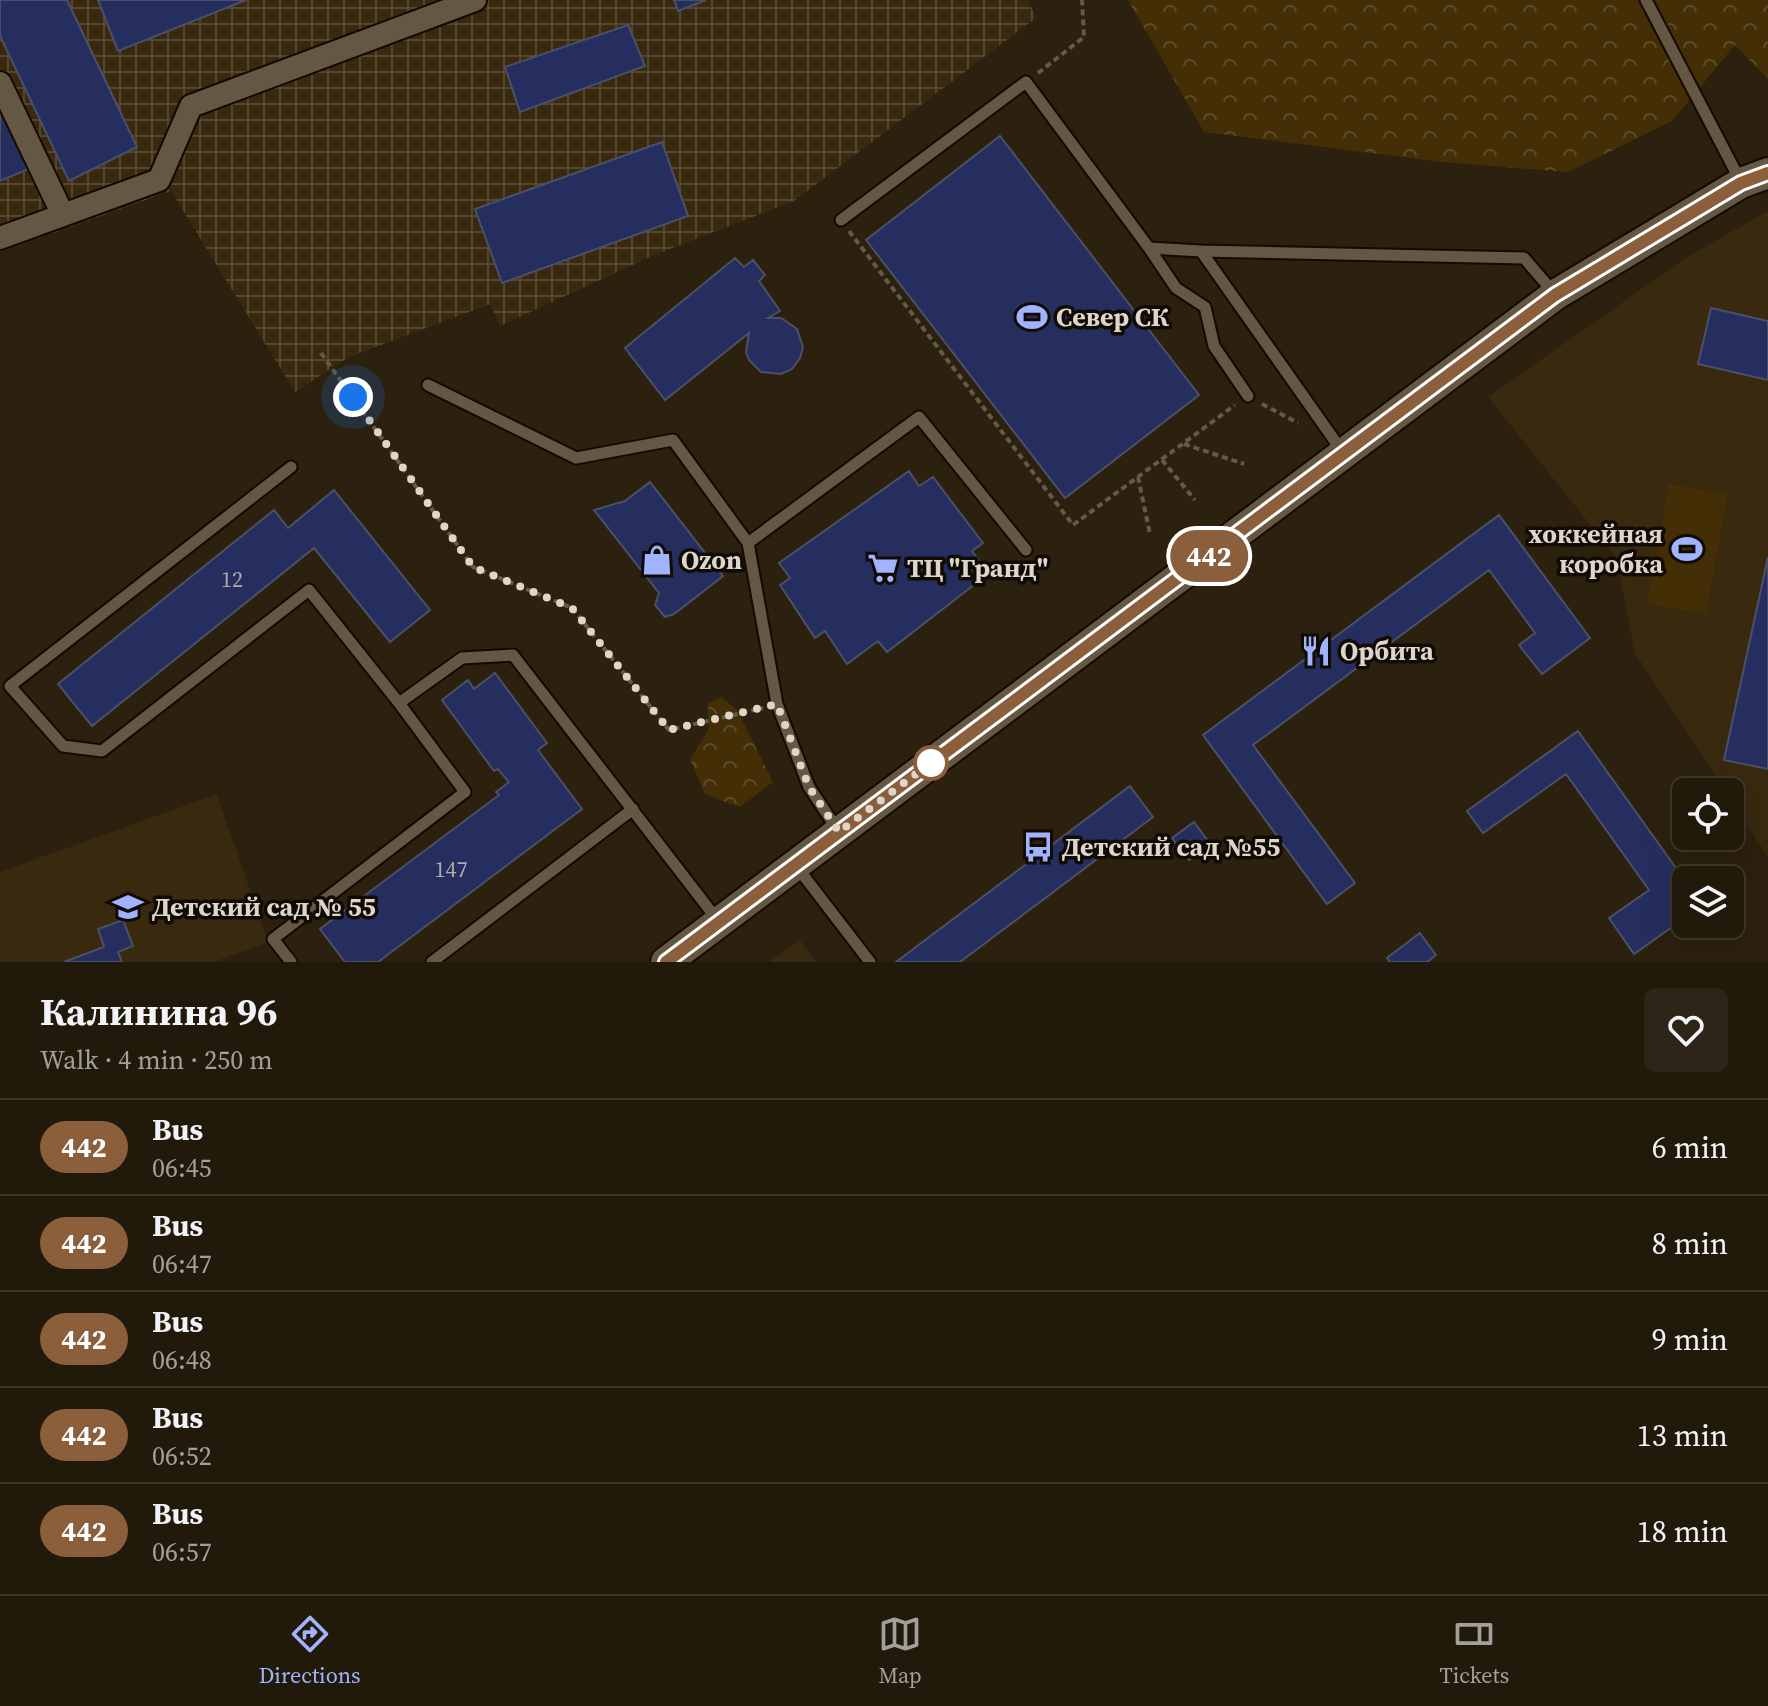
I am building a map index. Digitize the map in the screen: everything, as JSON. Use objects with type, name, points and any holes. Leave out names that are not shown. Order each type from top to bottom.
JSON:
[{"type":"main road","points":[[666,962],[1555,295],[1755,178]]},
{"type":"street","points":[[0,238],[159,180],[191,106],[475,0]]},
{"type":"street","points":[[0,83],[63,215]]},
{"type":"lane","points":[[1646,0],[1755,178]]},
{"type":"lane","points":[[841,220],[1026,82],[1176,288],[1205,307],[1214,346],[1248,396]]},
{"type":"lane","points":[[1149,248],[1524,258],[1555,295]]},
{"type":"lane","points":[[1201,251],[1344,455]]},
{"type":"lane","points":[[428,385],[576,458],[673,440],[748,543],[777,704],[809,787],[839,832]]},
{"type":"lane","points":[[748,543],[919,417],[1026,550]]},
{"type":"lane","points":[[0,694],[291,467]]},
{"type":"lane","points":[[10,686],[63,746],[102,751],[309,590],[465,792],[273,939],[291,962]]},
{"type":"lane","points":[[399,703],[462,658],[513,655],[719,922]]},
{"type":"lane","points":[[432,962],[633,809]]},
{"type":"lane","points":[[796,865],[870,962]]},
{"type":"path","points":[[1026,82],[1084,37],[1082,0]]},
{"type":"path","points":[[841,220],[1073,525],[1248,396],[1298,423]]},
{"type":"path","points":[[321,353],[473,567],[572,608],[669,730],[777,704]]},
{"type":"path","points":[[1184,444],[1244,464]]},
{"type":"path","points":[[1162,460],[1195,500]]},
{"type":"path","points":[[1138,477],[1150,534]]},
{"type":"shaded area","points":[[0,0],[1028,0],[1036,18],[794,201],[652,256],[500,326],[490,304],[349,357],[295,392],[171,191],[0,252]]},
{"type":"shaded area","points":[[1768,211],[1768,857],[1744,820],[1744,778],[1717,778],[1635,653],[1616,557],[1488,397],[1687,257]]},
{"type":"shaded area","name":"Детский сад № 55","points":[[217,794],[268,943],[213,962],[0,962],[0,872]]},
{"type":"shaded area","points":[[800,940],[816,962],[769,962]]},
{"type":"green space","points":[[1128,0],[1768,0],[1768,79],[1735,45],[1672,121],[1568,172],[1442,162],[1204,132]]},
{"type":"green space","name":"хоккейная коробка","points":[[1669,484],[1728,494],[1706,614],[1647,604]]},
{"type":"green space","points":[[722,697],[737,710],[773,782],[740,807],[705,794],[690,759],[708,731],[708,703]]},
{"type":"building","points":[[0,0],[67,0],[137,147],[69,181],[0,36]]},
{"type":"building","points":[[98,0],[246,0],[118,51]]},
{"type":"building","points":[[674,0],[706,0],[678,11]]},
{"type":"building","points":[[628,25],[645,66],[520,112],[505,67]]},
{"type":"building","points":[[0,101],[31,168],[0,181]]},
{"type":"building","name":"Север СК","points":[[1000,136],[1199,395],[1065,498],[866,240]]},
{"type":"building","points":[[662,142],[688,216],[502,283],[475,209]]},
{"type":"building","points":[[735,258],[744,267],[753,260],[765,275],[759,281],[780,311],[768,318],[781,318],[797,329],[803,347],[800,358],[792,369],[781,374],[761,372],[746,352],[749,333],[665,400],[625,348]]},
{"type":"building","points":[[1711,308],[1768,321],[1768,380],[1698,364]]},
{"type":"building","name":"ТЦ \"Гранд\"","points":[[909,471],[919,486],[933,477],[983,543],[972,551],[988,574],[887,652],[878,641],[847,664],[825,631],[815,638],[780,585],[790,578],[779,563]]},
{"type":"building","points":[[650,482],[723,576],[674,614],[665,617],[655,605],[659,593],[594,510],[625,501]]},
{"type":"building","points":[[334,490],[430,610],[390,642],[314,548],[92,726],[58,684],[274,510],[288,528]]},
{"type":"building","points":[[1499,515],[1590,638],[1542,674],[1519,645],[1535,633],[1489,570],[1253,745],[1355,883],[1327,904],[1203,735]]},
{"type":"building","points":[[1768,557],[1768,769],[1724,760]]},
{"type":"building","points":[[495,673],[547,743],[538,750],[582,809],[378,962],[345,962],[320,929],[499,795],[496,792],[509,782],[498,769],[494,771],[442,700],[468,680],[474,689]]},
{"type":"building","points":[[1578,731],[1675,866],[1672,866],[1672,927],[1634,954],[1609,918],[1649,890],[1566,774],[1483,833],[1467,811]]},
{"type":"building","points":[[1130,786],[1153,817],[960,962],[896,962]]},
{"type":"building","points":[[1194,822],[1211,845],[1189,860],[1172,838]]},
{"type":"building","points":[[123,920],[133,946],[118,952],[122,962],[64,962],[104,947],[98,929]]},
{"type":"building","points":[[1420,933],[1436,955],[1427,962],[1390,962],[1387,958]]},
{"type":"bus line","name":"442","points":[[666,962],[1555,295],[1741,183],[1768,173]]},
{"type":"place","name":"Север СК","points":[[1032,317]]},
{"type":"place","name":"хоккейная коробка","points":[[1687,549]]},
{"type":"place","name":"Ozon","points":[[657,560]]},
{"type":"place","name":"ТЦ \"Гранд\"","points":[[883,568]]},
{"type":"place","name":"Орбита","points":[[1316,651]]},
{"type":"place","name":"Детский сад №55","points":[[1038,847]]},
{"type":"place","name":"Детский сад № 55","points":[[128,907]]},
{"type":"route","points":[[353,397],[473,567],[572,608],[669,730],[777,704],[809,787],[839,832],[937,758],[931,763]]}]
